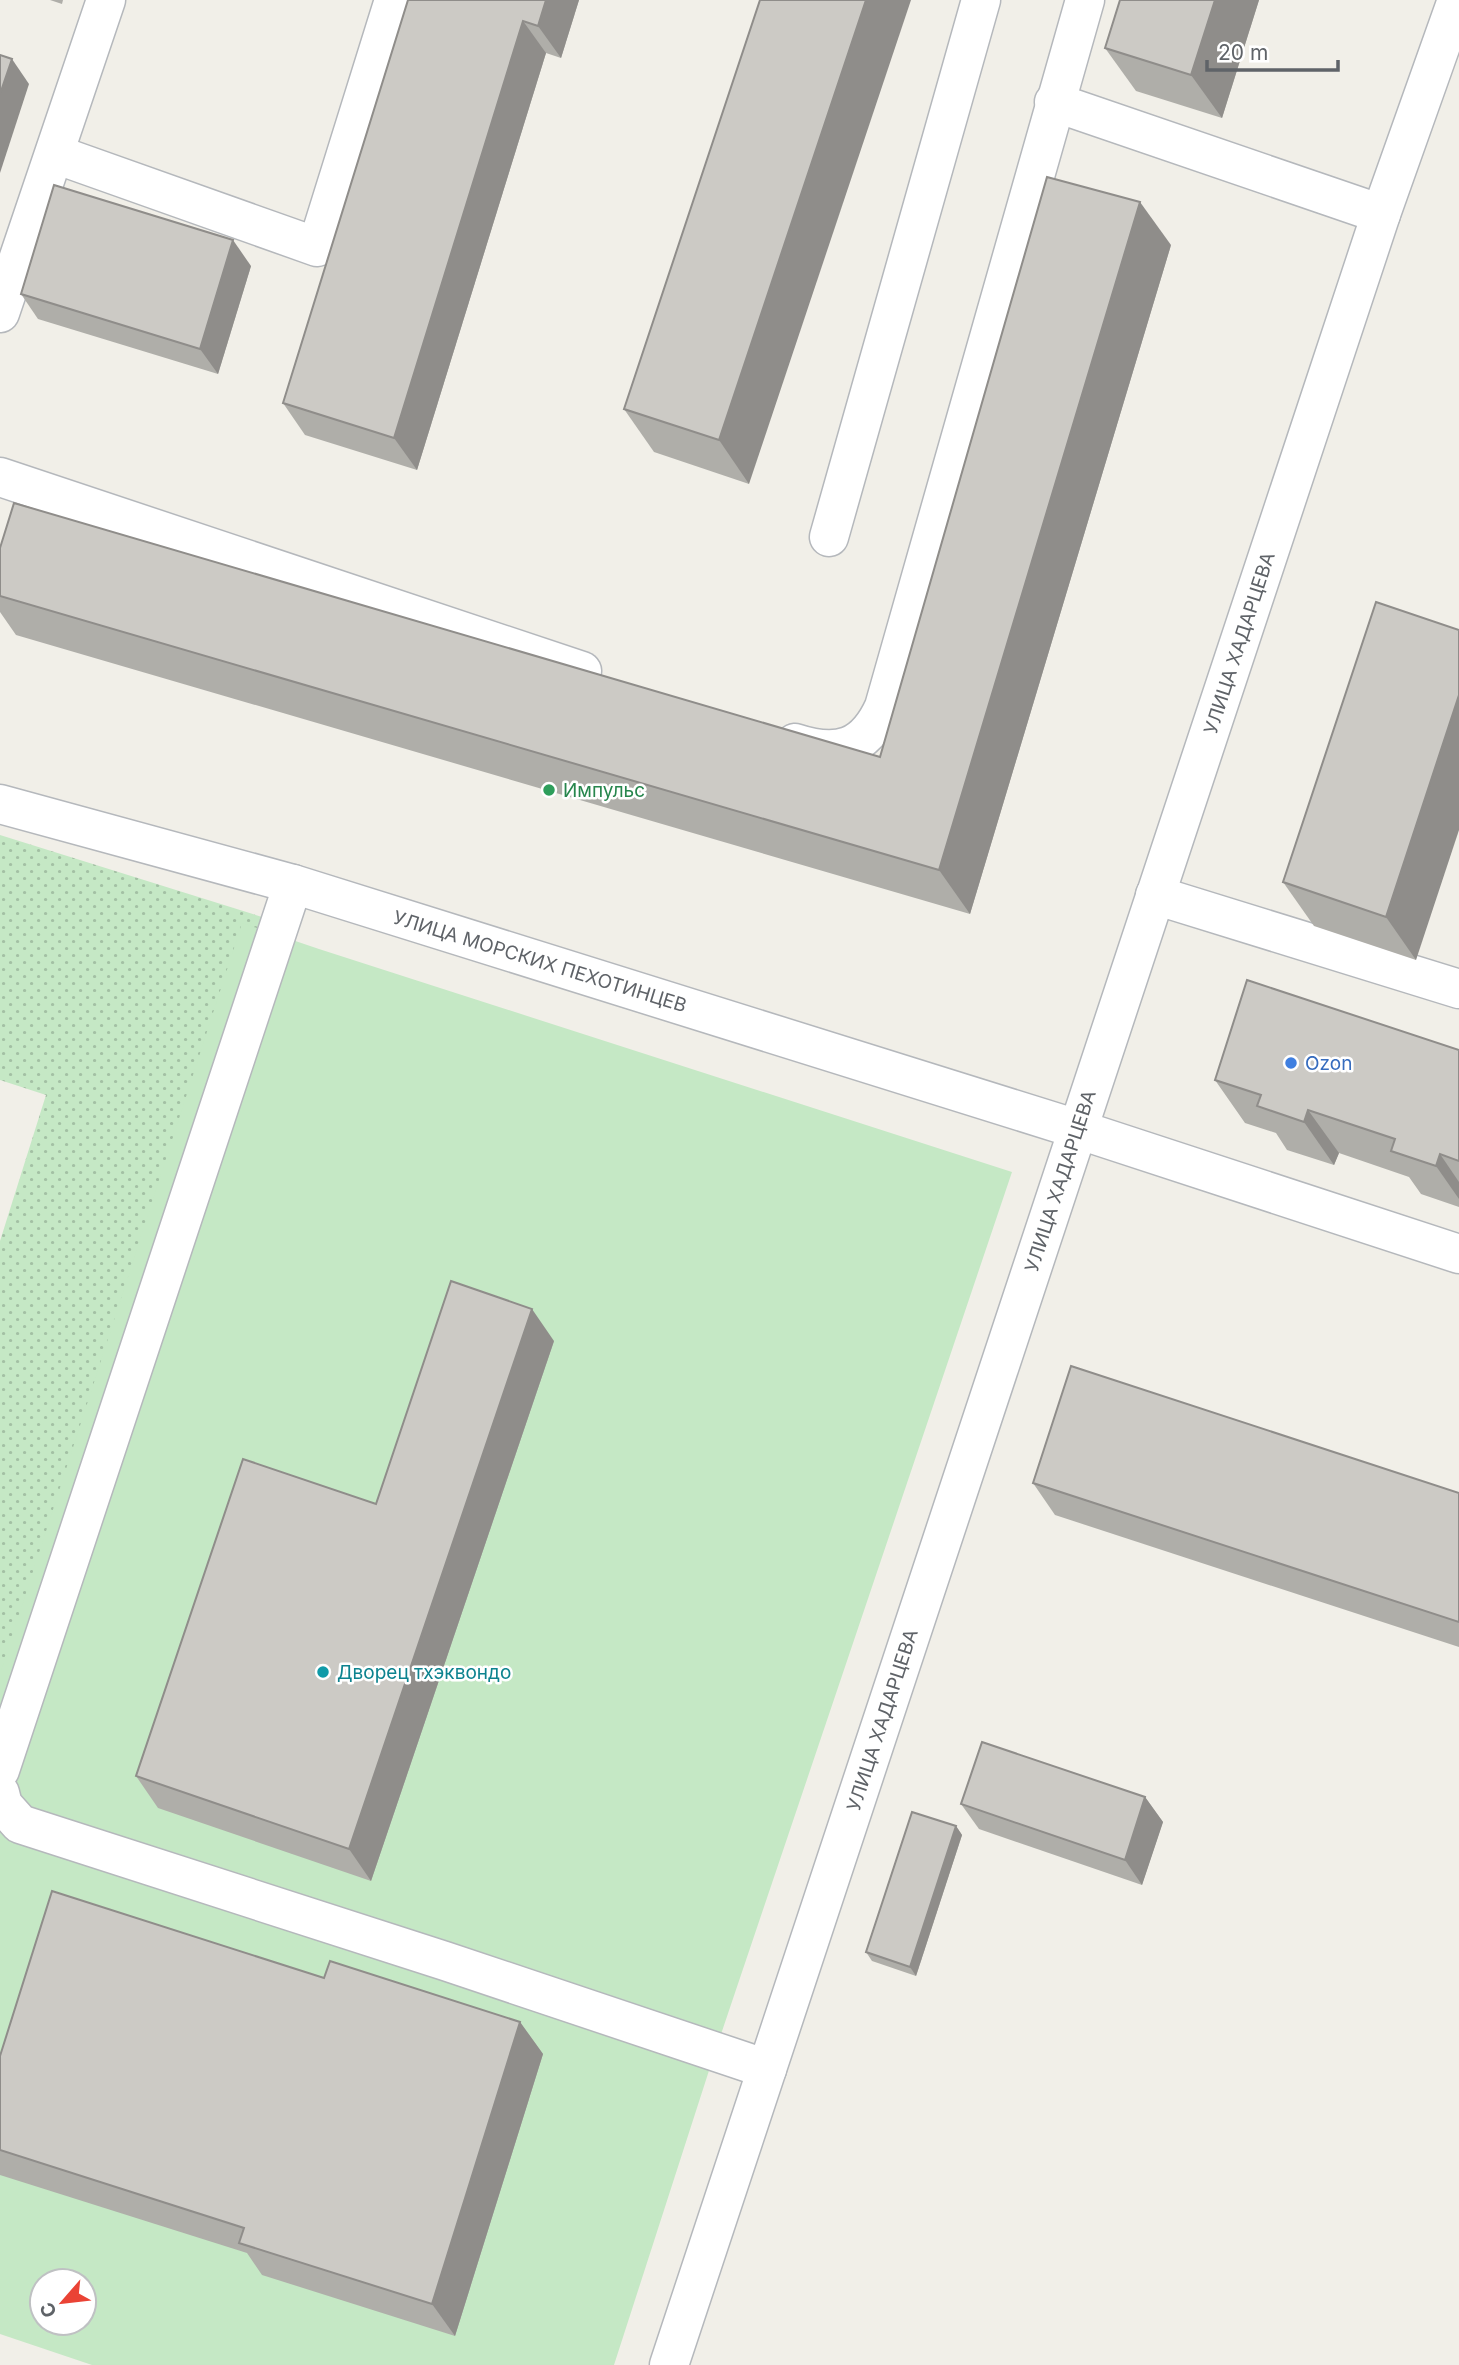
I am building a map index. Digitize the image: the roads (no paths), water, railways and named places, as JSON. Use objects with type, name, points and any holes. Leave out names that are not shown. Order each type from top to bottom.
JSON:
[{"type":"street","points":[[0,313],[106,0]]},
{"type":"street","points":[[55,154],[317,247],[394,0]]},
{"type":"street","points":[[829,537],[981,0]]},
{"type":"street","points":[[763,732],[816,750],[840,749],[857,743],[876,726],[884,707],[1085,0]]},
{"type":"street","name":"УЛИЦА ХАДАРЦЕВА","points":[[669,2365],[1381,214],[1457,0]]},
{"type":"street","points":[[1054,102],[1381,214]]},
{"type":"street","points":[[0,477],[618,684]]},
{"type":"street","name":"УЛИЦА МОРСКИХ ПЕХОТИНЦЕВ","points":[[0,804],[293,884],[1077,1129],[1459,1254]]},
{"type":"street","points":[[0,1770],[293,884]]},
{"type":"street","points":[[1155,895],[1459,989]]},
{"type":"street","points":[[0,1793],[3,1805],[20,1824],[445,1961],[767,2069]]},
{"type":"place","name":"Импульс","points":[[549,790]]},
{"type":"place","name":"Ozon","points":[[1291,1063]]},
{"type":"place","name":"Дворец тхэквондо","points":[[323,1672]]}]
